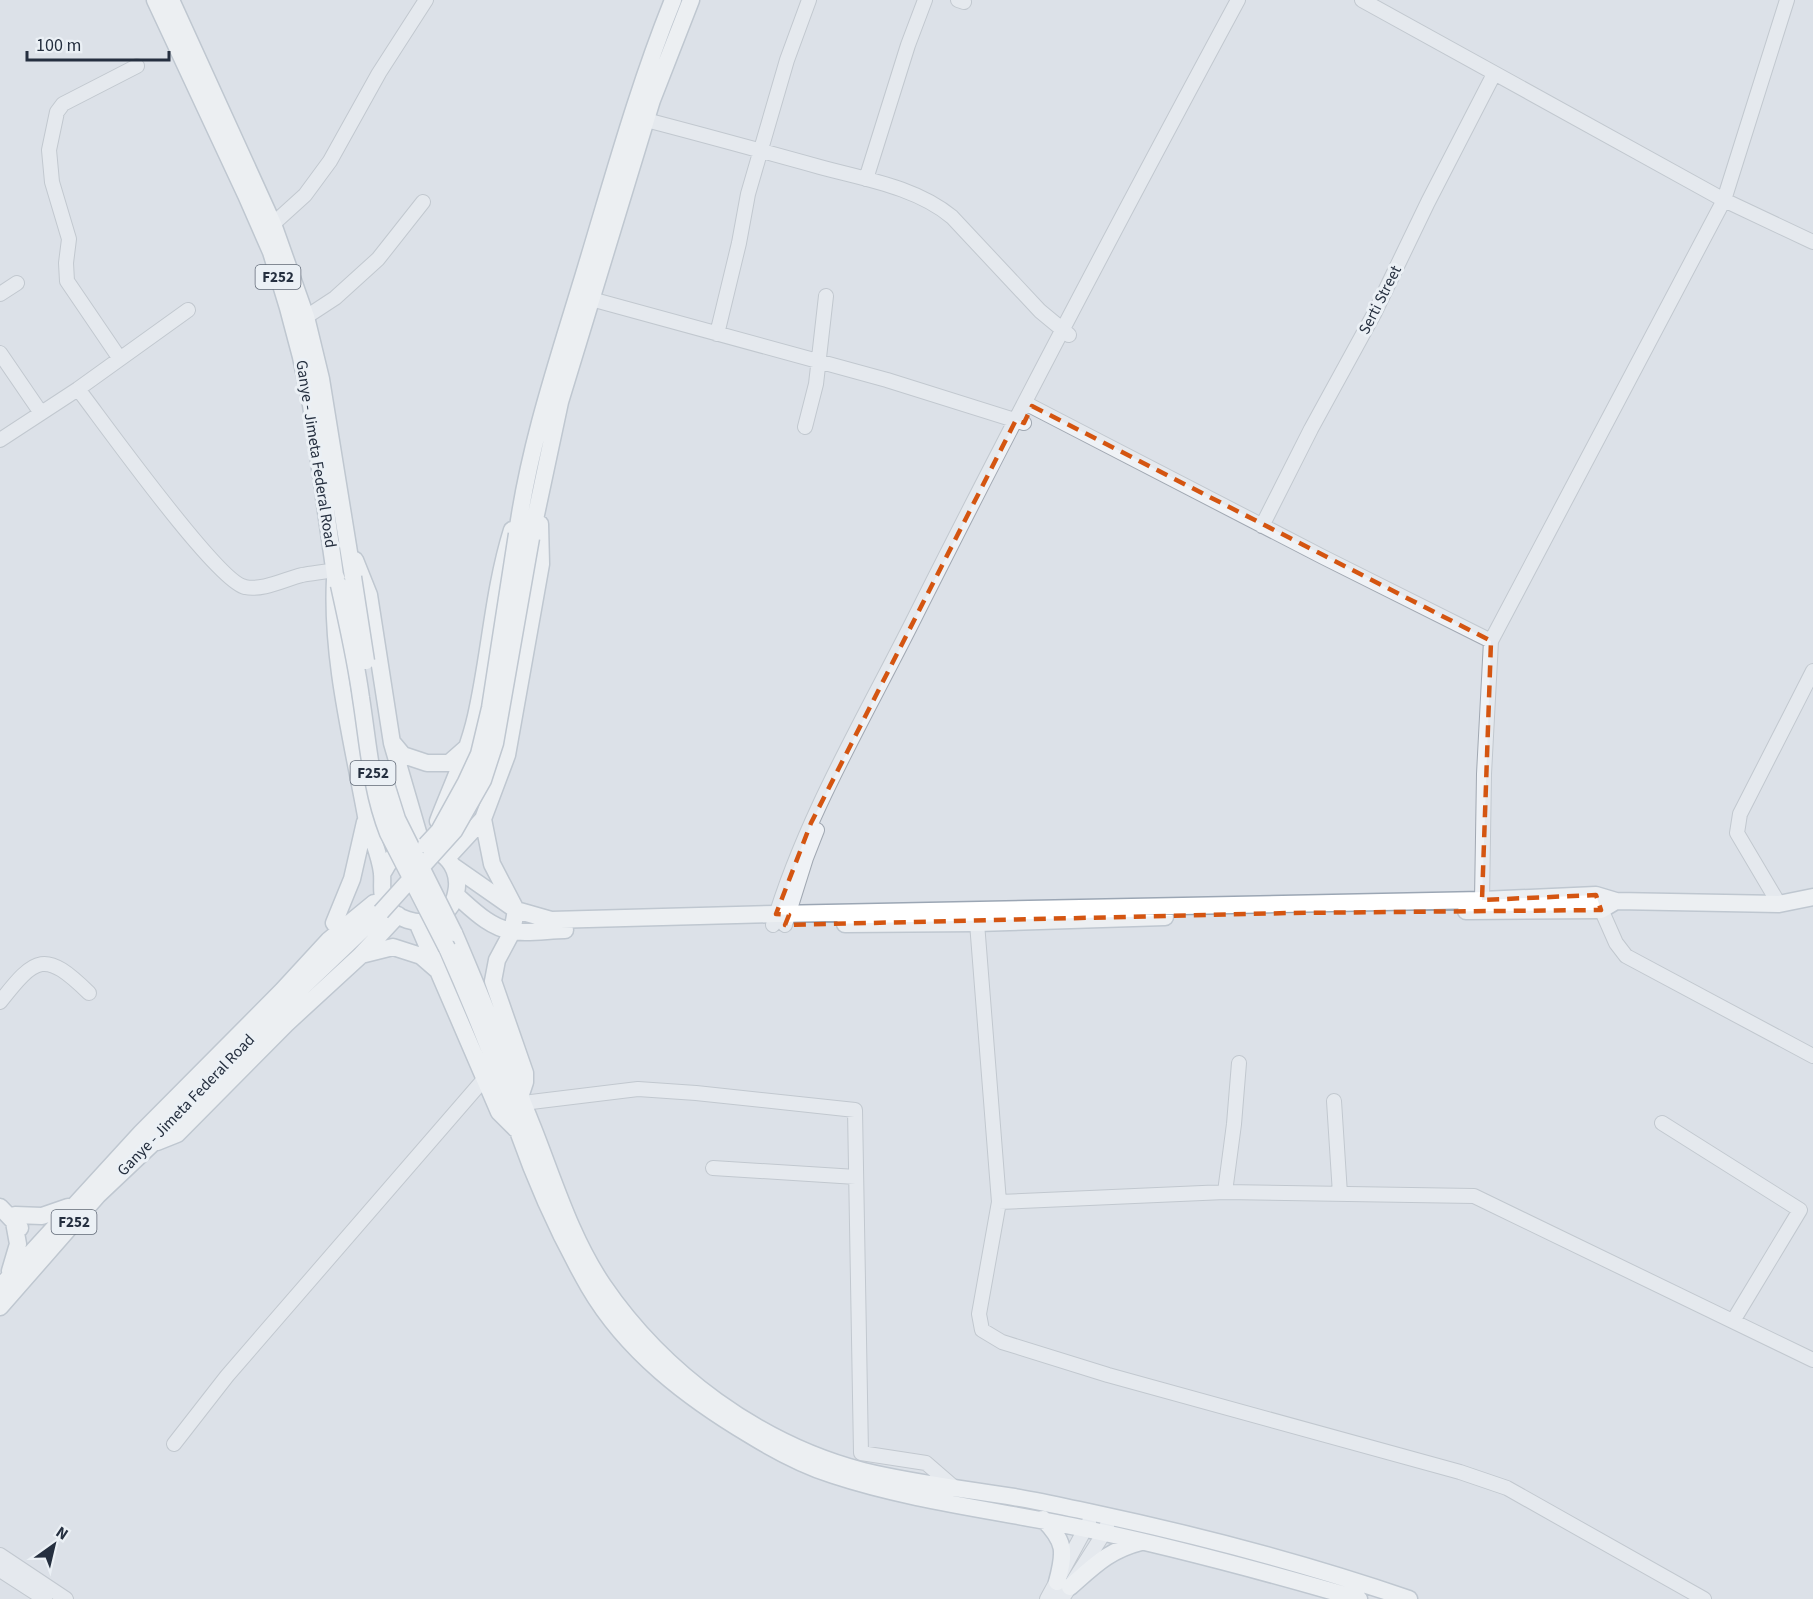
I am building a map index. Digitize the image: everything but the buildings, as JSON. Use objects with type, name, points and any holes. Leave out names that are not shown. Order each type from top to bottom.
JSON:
[{"type":"main road","name":"Ganye - Jimeta Federal Road","points":[[155,0],[246,195],[270,252],[288,308],[311,405],[382,818],[450,940]]},
{"type":"main road","name":"Ganye - Jimeta Federal Road","points":[[171,0],[273,224],[306,317],[323,391],[346,540],[340,577]]},
{"type":"main road","points":[[450,862],[483,819],[507,755],[541,564],[530,498],[542,414],[636,102],[673,0]]},
{"type":"main road","points":[[425,847],[466,748],[476,717],[503,559],[530,498],[646,120],[671,48],[691,0]]},
{"type":"main road","name":"Ganye - Jimeta Federal Road","points":[[4,1282],[74,1204],[162,1123],[329,940],[377,907],[439,831],[479,754],[490,708],[530,498]]},
{"type":"main road","points":[[346,540],[369,595],[392,743],[425,847]]},
{"type":"main road","points":[[340,577],[333,611],[344,696],[366,818],[386,904],[398,915],[417,922],[432,921],[441,916],[456,895],[456,875],[450,862]]},
{"type":"main road","points":[[392,743],[403,755],[427,764],[449,763],[466,748]]},
{"type":"main road","points":[[334,923],[352,879],[366,818]]},
{"type":"main road","points":[[483,819],[492,864],[516,910],[512,932],[497,960],[493,981],[525,1073],[521,1100]]},
{"type":"main road","points":[[398,915],[360,956],[286,1024],[177,1134],[147,1138],[158,1107],[334,923],[381,879],[396,854],[408,847],[425,847],[450,862],[516,910],[551,920],[977,923],[1598,902]]},
{"type":"main road","points":[[456,895],[479,915],[496,926],[512,932],[781,920],[1482,900],[1779,904],[1813,897]]},
{"type":"main road","points":[[417,922],[499,1112],[518,1132]]},
{"type":"main road","points":[[450,940],[521,1100],[567,1215],[601,1282],[645,1339],[687,1378],[766,1431],[808,1451],[861,1470],[904,1480],[1017,1497],[1098,1523],[1142,1541],[1198,1554],[1359,1599]]},
{"type":"main road","points":[[450,940],[518,1132],[559,1231],[591,1290],[624,1334],[661,1374],[711,1412],[774,1449],[831,1475],[902,1493],[1043,1520],[1098,1523],[1232,1545],[1409,1599]]},
{"type":"main road","points":[[360,956],[393,947],[421,956],[440,972]]},
{"type":"main road","name":"Ganye - Jimeta Federal Road","points":[[0,1307],[147,1138]]},
{"type":"main road","points":[[8,1214],[42,1216],[74,1204]]},
{"type":"main road","points":[[8,1214],[41,1240]]},
{"type":"main road","points":[[4,1282],[18,1244],[8,1214]]},
{"type":"main road","points":[[1043,1520],[1056,1533],[1063,1546],[1063,1589]]},
{"type":"main road","points":[[1063,1589],[1103,1557],[1122,1547],[1142,1541]]},
{"type":"street","points":[[273,224],[305,195],[330,161],[426,0]]},
{"type":"street","points":[[717,334],[739,243],[747,194],[787,60],[809,0]]},
{"type":"street","points":[[866,179],[908,45],[925,0]]},
{"type":"street","points":[[781,920],[797,855],[812,823],[1238,0]]},
{"type":"street","points":[[1065,333],[1248,0]]},
{"type":"street","points":[[1362,0],[1724,200],[1813,242]]},
{"type":"street","points":[[1482,900],[1484,774],[1491,641],[1724,200],[1787,0]]},
{"type":"street","points":[[120,359],[78,300],[67,280],[66,263],[69,239],[52,182],[49,150],[57,112],[63,104],[137,66]]},
{"type":"street","name":"Serti Street","points":[[1262,526],[1311,429],[1374,314],[1494,74]]},
{"type":"street","points":[[646,120],[866,179],[937,205],[952,217],[1040,311],[1065,333]]},
{"type":"street","points":[[306,317],[335,298],[378,259],[423,202]]},
{"type":"street","points":[[0,294],[17,282]]},
{"type":"street","points":[[805,428],[816,384],[826,296]]},
{"type":"street","points":[[591,299],[887,380],[1020,421]]},
{"type":"street","points":[[0,440],[78,389],[188,310]]},
{"type":"street","points":[[0,353],[41,413]]},
{"type":"street","points":[[78,389],[168,509],[224,573],[241,587],[254,589],[305,574],[340,577]]},
{"type":"street","points":[[1029,405],[1491,641]]},
{"type":"street","points":[[1779,904],[1737,833],[1740,814],[1813,671]]},
{"type":"street","points":[[1598,902],[1616,943],[1626,956],[1813,1056]]},
{"type":"street","points":[[977,923],[999,1202],[979,1314],[982,1330],[1002,1342],[1108,1375],[1460,1472],[1507,1488],[1704,1599]]},
{"type":"street","points":[[0,1002],[21,975],[38,964],[55,965],[70,975],[89,993]]},
{"type":"street","points":[[1225,1192],[1239,1063]]},
{"type":"street","points":[[174,1444],[227,1376],[485,1078]]},
{"type":"street","points":[[521,1100],[638,1089],[855,1110],[861,1453],[926,1463],[956,1489]]},
{"type":"street","points":[[1334,1101],[1340,1194]]},
{"type":"street","points":[[1662,1123],[1800,1210],[1733,1322]]},
{"type":"street","points":[[713,1168],[856,1177]]},
{"type":"street","points":[[999,1202],[1225,1192],[1474,1196],[1813,1360]]},
{"type":"street","points":[[1047,1599],[1063,1589],[1098,1523]]},
{"type":"street","points":[[0,1555],[66,1599]]},
{"type":"street","points":[[0,1570],[45,1599]]},
{"type":"highlighted area","points":[[1032,406],[1491,641],[1482,900],[1596,895],[1601,910],[1290,913],[785,925],[789,915],[776,914],[811,823],[1016,420],[1024,423]]}]
